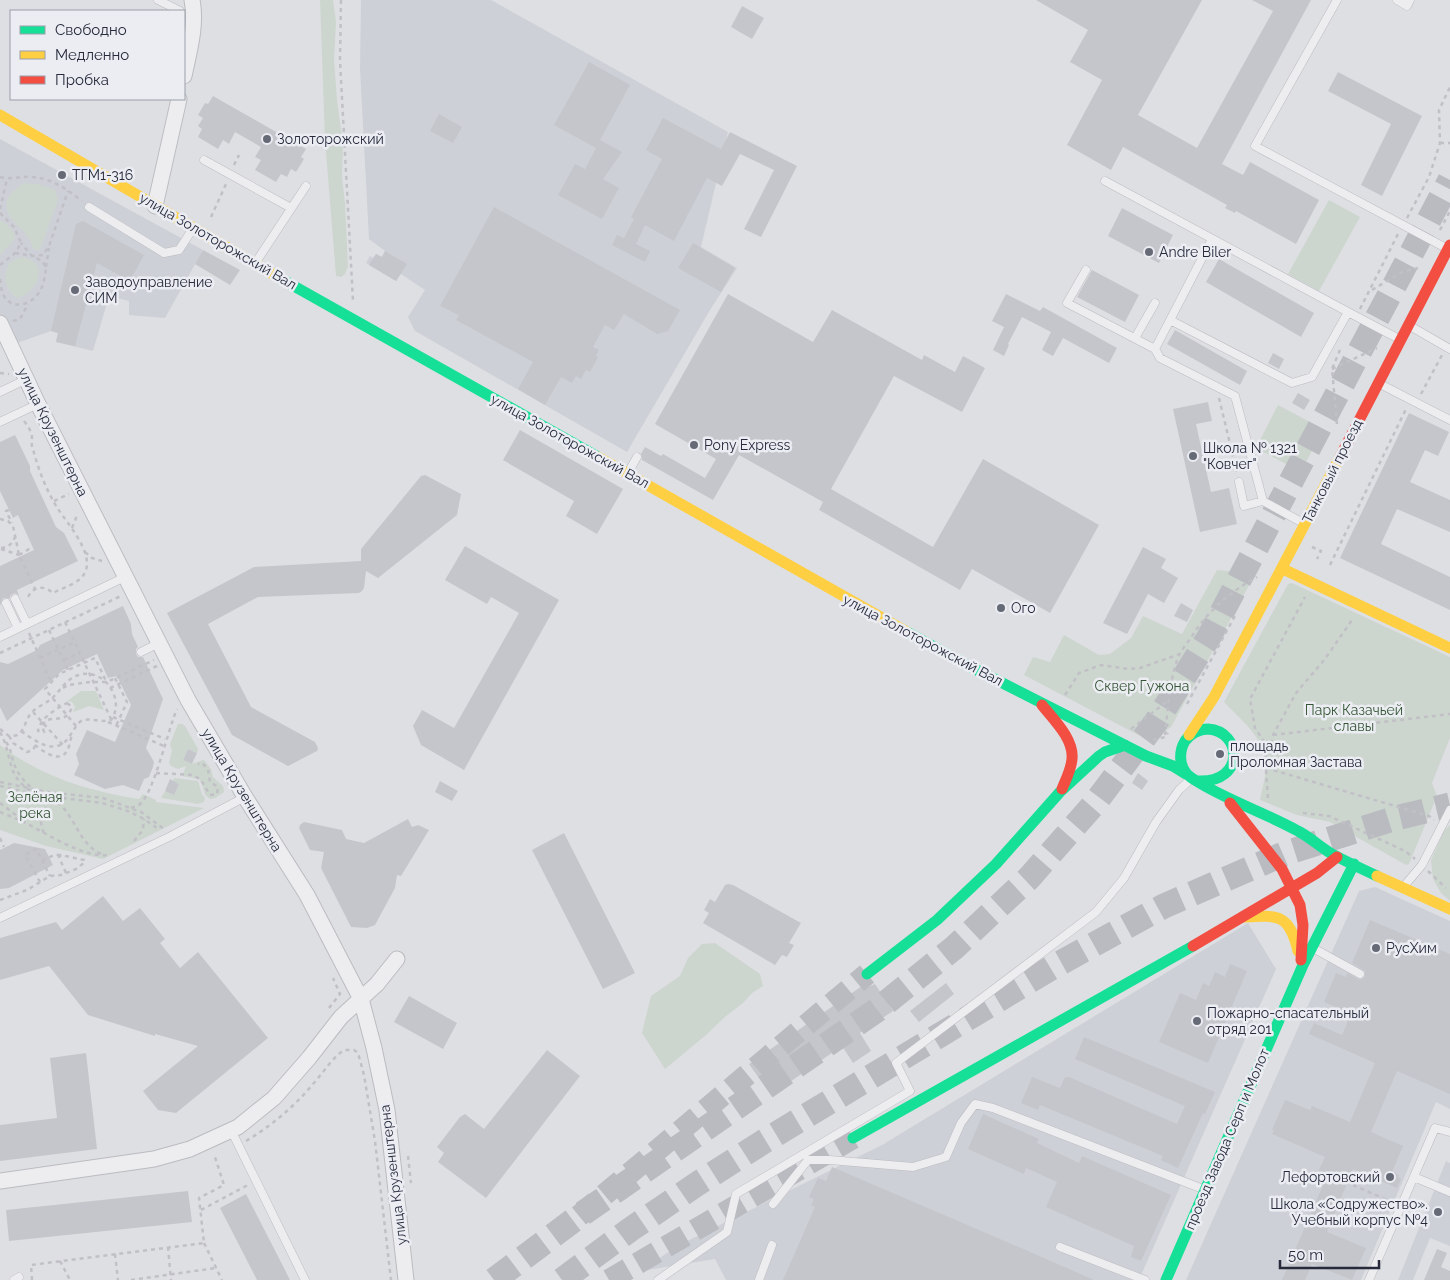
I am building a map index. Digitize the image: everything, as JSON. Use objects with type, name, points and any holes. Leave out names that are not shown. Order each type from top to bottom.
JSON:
[{"type":"street","points":[[185,71],[193,32],[189,16],[192,0]]},
{"type":"street","points":[[155,206],[179,100]]},
{"type":"street","name":"улица Золоторожский Вал","points":[[0,115],[193,229],[256,263],[350,320],[882,619],[969,666],[1146,756],[1173,766],[1192,778]]},
{"type":"street","name":"Танковый проезд","points":[[1187,738],[1214,697],[1283,569],[1449,247]]},
{"type":"street","name":"улица Крузенштерна","points":[[3,322],[38,404],[160,643],[183,703],[307,895],[361,999],[374,1048],[386,1110],[406,1280]]},
{"type":"street","points":[[1283,569],[1450,648]]},
{"type":"street","points":[[1214,697],[1214,717],[1222,734],[1231,744],[1237,782]]},
{"type":"street","points":[[1038,700],[1066,736],[1073,753],[1070,769],[1060,792]]},
{"type":"street","points":[[1146,756],[1168,751],[1202,729],[1209,729],[1222,734]]},
{"type":"street","points":[[1187,738],[1180,754],[1180,761],[1192,778],[1226,798],[1299,832],[1337,857],[1450,909]]},
{"type":"street","points":[[867,974],[937,920],[990,870],[1060,792],[1105,752],[1125,745]]},
{"type":"street","points":[[1192,778],[1212,782],[1219,780],[1225,776],[1233,765]]},
{"type":"street","points":[[1242,793],[1249,803],[1261,814]]},
{"type":"street","points":[[1226,798],[1282,869],[1300,905],[1303,925],[1301,969]]},
{"type":"street","points":[[853,1138],[1241,918],[1317,873],[1337,857]]},
{"type":"street","name":"проезд Завода Серп и Молот","points":[[1166,1280],[1301,969],[1354,864]]},
{"type":"street","points":[[1241,918],[1274,915],[1285,922],[1293,935],[1301,969]]},
{"type":"street","points":[[0,1181],[154,1159],[190,1149],[238,1127],[274,1098],[341,1017],[378,984],[397,959]]},
{"type":"lane","points":[[158,0],[178,10]]},
{"type":"lane","points":[[1337,0],[1255,146],[1434,242],[1449,247]]},
{"type":"lane","points":[[1397,0],[1407,6],[1410,0]]},
{"type":"lane","points":[[204,160],[291,208]]},
{"type":"lane","points":[[1105,182],[1400,340]]},
{"type":"lane","points":[[256,263],[306,186]]},
{"type":"lane","points":[[89,207],[164,252],[179,250],[193,229]]},
{"type":"lane","points":[[1155,349],[1212,238]]},
{"type":"lane","points":[[1086,270],[1067,303],[1155,349],[1160,358],[1235,396],[1263,501]]},
{"type":"lane","points":[[1135,338],[1155,303]]},
{"type":"lane","points":[[1170,320],[1292,383],[1312,377],[1348,312]]},
{"type":"lane","points":[[1408,325],[1448,348]]},
{"type":"lane","points":[[0,392],[27,379]]},
{"type":"lane","points":[[1378,383],[1450,420]]},
{"type":"lane","points":[[0,422],[38,404]]},
{"type":"lane","points":[[627,474],[637,457]]},
{"type":"lane","points":[[1239,482],[1244,506],[1263,501],[1305,524]]},
{"type":"lane","points":[[0,637],[125,577]]},
{"type":"lane","points":[[16,599],[23,626]]},
{"type":"lane","points":[[6,603],[23,626]]},
{"type":"lane","points":[[141,652],[160,643]]},
{"type":"lane","points":[[658,1280],[727,1232],[736,1194],[910,1091],[896,1064],[1096,912],[1124,878],[1156,822],[1179,790],[1192,778]]},
{"type":"lane","points":[[0,918],[169,837],[245,797]]},
{"type":"lane","points":[[1402,887],[1422,866],[1450,810]]},
{"type":"lane","points":[[1311,947],[1360,974]]},
{"type":"lane","points":[[773,1204],[808,1160],[913,1167],[946,1157],[962,1123],[975,1104],[993,1108],[1205,1190]]},
{"type":"lane","points":[[1369,1280],[1436,1128],[1450,1132]]},
{"type":"lane","points":[[231,1130],[305,1280]]},
{"type":"lane","points":[[1414,1177],[1450,1192]]},
{"type":"lane","points":[[759,1280],[772,1245]]},
{"type":"lane","points":[[1060,1247],[1145,1280]]},
{"type":"path","points":[[341,0],[340,62],[354,296],[350,320]]},
{"type":"path","points":[[1356,317],[1430,177],[1440,143],[1439,110],[1450,87]]},
{"type":"path","points":[[1440,143],[1450,143]]},
{"type":"path","points":[[210,219],[239,155]]},
{"type":"path","points":[[0,177],[7,179],[32,177],[52,180],[89,207]]},
{"type":"path","points":[[0,208],[7,179]]},
{"type":"path","points":[[3,322],[20,320],[26,306],[40,292],[49,246],[68,191]]},
{"type":"path","points":[[1434,242],[1450,211]]},
{"type":"path","points":[[0,213],[14,227],[21,243],[32,256]]},
{"type":"path","points":[[0,265],[15,252],[21,243]]},
{"type":"path","points":[[32,256],[43,255],[49,246]]},
{"type":"path","points":[[15,252],[32,256],[42,261],[46,267]]},
{"type":"path","points":[[1416,276],[1422,263]]},
{"type":"path","points":[[1370,291],[1402,272],[1420,267]]},
{"type":"path","points":[[0,279],[1,292],[14,305],[24,305],[33,300]]},
{"type":"path","points":[[1372,356],[1385,332]]},
{"type":"path","points":[[1341,416],[1337,424],[1332,369],[1343,344]]},
{"type":"path","points":[[1312,377],[1377,348]]},
{"type":"path","points":[[1330,565],[1407,408],[1416,405],[1448,348]]},
{"type":"path","points":[[0,373],[9,374]]},
{"type":"path","points":[[1216,386],[1239,482]]},
{"type":"path","points":[[22,418],[32,436],[32,447],[54,501],[72,528],[84,551],[87,563],[86,571],[80,579],[52,593],[45,588],[34,589],[29,594],[27,603]]},
{"type":"path","points":[[54,501],[70,493]]},
{"type":"path","points":[[72,528],[77,519],[78,509]]},
{"type":"path","points":[[9,510],[6,511],[16,535],[18,555],[34,589]]},
{"type":"path","points":[[0,519],[8,521],[13,526]]},
{"type":"path","points":[[0,548],[7,547],[12,543],[16,535]]},
{"type":"path","points":[[1311,546],[1321,551],[1317,559]]},
{"type":"path","points":[[0,548],[18,555],[31,548]]},
{"type":"path","points":[[84,551],[92,558],[105,562]]},
{"type":"path","points":[[1252,585],[1260,572]]},
{"type":"path","points":[[1165,737],[1169,700],[1180,654],[1201,622],[1222,600],[1239,586],[1257,577]]},
{"type":"path","points":[[0,653],[122,596]]},
{"type":"path","points":[[1270,750],[1255,728],[1250,699],[1305,596]]},
{"type":"path","points":[[1183,710],[1238,610]]},
{"type":"path","points":[[1273,802],[1267,798],[1265,757],[1270,750],[1273,735],[1296,694],[1325,659],[1354,617]]},
{"type":"path","points":[[66,622],[89,674],[112,718]]},
{"type":"path","points":[[23,626],[51,682]]},
{"type":"path","points":[[49,630],[68,670]]},
{"type":"path","points":[[40,658],[74,642]]},
{"type":"path","points":[[64,660],[80,653]]},
{"type":"path","points":[[1063,698],[1079,673],[1101,665],[1128,669],[1140,668],[1180,654]]},
{"type":"path","points":[[76,726],[45,689],[59,674],[95,658],[117,705],[112,718],[106,722]]},
{"type":"path","points":[[62,688],[68,685],[106,682],[155,659]]},
{"type":"path","points":[[110,688],[158,665]]},
{"type":"path","points":[[126,673],[129,679]]},
{"type":"path","points":[[0,733],[15,736],[21,732],[33,712],[52,698],[70,678],[79,674],[89,674],[99,676],[106,682]]},
{"type":"path","points":[[116,678],[127,702],[116,726]]},
{"type":"path","points":[[1127,732],[1169,700]]},
{"type":"path","points":[[67,703],[71,705],[72,709],[63,719],[52,718],[43,722],[46,716],[67,703]]},
{"type":"path","points":[[131,808],[139,805],[143,800],[156,772],[170,723],[183,703]]},
{"type":"path","points":[[33,712],[63,745]]},
{"type":"path","points":[[1273,735],[1450,714]]},
{"type":"path","points":[[112,718],[119,719],[165,739]]},
{"type":"path","points":[[35,746],[52,756],[63,755],[68,749],[76,726],[85,720],[106,722],[164,746]]},
{"type":"path","points":[[21,732],[37,742],[50,747],[63,745],[74,730]]},
{"type":"path","points":[[141,736],[144,730]]},
{"type":"path","points":[[1150,741],[1165,737],[1170,732]]},
{"type":"path","points":[[0,733],[11,749],[15,767],[35,790]]},
{"type":"path","points":[[9,736],[13,743],[27,752],[30,752],[37,742]]},
{"type":"path","points":[[5,741],[12,770],[18,782],[39,795]]},
{"type":"path","points":[[156,772],[193,775],[202,780],[210,794],[217,794],[218,787],[210,782],[206,766],[202,763],[198,764]]},
{"type":"path","points":[[1266,768],[1429,816],[1441,827]]},
{"type":"path","points":[[12,786],[18,782],[20,775]]},
{"type":"path","points":[[0,782],[27,789],[103,798],[147,816],[164,829],[169,837]]},
{"type":"path","points":[[0,786],[39,795],[102,802],[144,819],[169,837]]},
{"type":"path","points":[[48,796],[64,807],[90,846],[97,852],[105,855]]},
{"type":"path","points":[[45,834],[40,823],[41,817],[47,806],[57,801]]},
{"type":"path","points":[[0,803],[45,834],[90,853],[111,854]]},
{"type":"path","points":[[0,812],[28,824]]},
{"type":"path","points":[[1302,813],[1329,816],[1405,851],[1422,866]]},
{"type":"path","points":[[128,845],[136,841],[140,835],[144,819]]},
{"type":"path","points":[[0,838],[4,846]]},
{"type":"path","points":[[40,882],[26,855],[36,849],[50,876]]},
{"type":"path","points":[[0,900],[27,890],[50,876],[76,869],[86,862],[80,858],[61,855],[54,855],[42,861]]},
{"type":"path","points":[[61,855],[59,857],[66,873]]},
{"type":"path","points":[[1433,875],[1450,890]]},
{"type":"path","points":[[324,1014],[340,994],[333,977]]},
{"type":"path","points":[[358,1053],[364,1075],[375,1140],[390,1280]]},
{"type":"path","points":[[214,1154],[224,1185],[199,1198],[204,1242],[222,1280]]},
{"type":"path","points":[[1353,1185],[1402,1206]]},
{"type":"path","points":[[201,1210],[246,1186],[250,1195]]},
{"type":"path","points":[[32,1280],[31,1265],[204,1242]]},
{"type":"path","points":[[168,1247],[171,1280]]},
{"type":"path","points":[[115,1254],[118,1280]]},
{"type":"path","points":[[60,1261],[70,1280]]},
{"type":"path","points":[[132,1280],[216,1268]]},
{"type":"shaded area","points":[[361,0],[491,0],[728,132],[701,247],[737,268],[710,310],[627,452],[415,331],[408,317],[425,290],[401,274],[396,281],[366,263],[370,256],[373,258],[376,254],[382,257],[385,251],[369,239],[360,68]]},
{"type":"shaded area","points":[[0,139],[203,250],[165,318],[129,315],[129,301],[109,296],[93,351],[56,342],[58,333],[51,331],[6,347],[0,335]]},
{"type":"shaded area","points":[[1375,887],[1450,921],[1450,1109],[1436,1102],[1361,1280],[1186,1280],[1359,891]]},
{"type":"shaded area","points":[[1248,923],[1276,969],[1139,1280],[726,1280],[715,1259],[641,1271],[677,1246],[882,1145]]},
{"type":"shaded area","name":"Школа «Содружество». Учебный корпус №4","points":[[1446,1161],[1450,1163],[1450,1246],[1430,1238],[1413,1280],[1398,1280]]},
{"type":"green space","points":[[320,0],[333,0],[336,22],[334,59],[343,144],[342,176],[348,266],[345,274],[341,277],[336,276],[325,140]]},
{"type":"green space","points":[[24,183],[42,185],[55,190],[58,199],[40,250],[35,250],[25,233],[11,218],[6,207],[12,192]]},
{"type":"green space","points":[[1329,200],[1360,217],[1319,291],[1288,274]]},
{"type":"green space","points":[[0,220],[12,230],[15,239],[0,255]]},
{"type":"green space","points":[[20,257],[29,259],[35,264],[38,269],[38,276],[32,289],[18,298],[7,287],[6,273],[9,263]]},
{"type":"green space","points":[[1278,405],[1323,429],[1301,472],[1256,448]]},
{"type":"green space","name":"Сквер Гужона","points":[[1217,570],[1256,573],[1171,727],[1161,733],[1144,738],[1024,675],[1033,657],[1050,662],[1064,635],[1099,655],[1110,654],[1131,638],[1143,616],[1182,634]]},
{"type":"green space","name":"Парк Казачьей славы","points":[[1292,583],[1450,657],[1450,738],[1432,783],[1437,796],[1409,864],[1406,865],[1330,822],[1297,815],[1260,800],[1265,778],[1265,755],[1251,730],[1224,702],[1288,584]]},
{"type":"green space","points":[[81,691],[96,691],[104,710],[89,706],[73,712],[75,707],[72,702],[66,702]]},
{"type":"green space","points":[[178,724],[185,726],[198,749],[197,753],[188,749],[183,760],[192,764],[205,761],[211,769],[213,777],[223,786],[224,792],[215,798],[210,799],[205,795],[199,779],[182,776],[186,766],[178,769],[169,763],[172,751],[170,744]]},
{"type":"green space","name":"Зелёная река","points":[[0,745],[32,766],[84,787],[139,799],[143,794],[156,800],[156,802],[204,808],[103,859],[46,846],[0,830]]},
{"type":"green space","points":[[174,778],[198,781],[205,798],[204,802],[198,804],[161,798],[165,791],[174,794],[179,784],[173,781]]},
{"type":"green space","points":[[1450,825],[1450,901],[1441,893],[1433,879],[1431,860],[1444,831]]},
{"type":"green space","points":[[715,943],[760,974],[763,986],[752,993],[743,1003],[665,1069],[642,1033],[651,996],[680,976],[688,958],[702,944]]},
{"type":"building","points":[[1036,0],[1202,0],[1138,115],[1197,148],[1273,11],[1252,0],[1311,0],[1222,164],[1243,175],[1250,162],[1319,200],[1296,244],[1236,211],[1235,213],[1225,208],[1227,205],[1123,147],[1111,170],[1067,145],[1102,80],[1070,62],[1088,30]]},
{"type":"building","points":[[742,6],[764,18],[752,39],[731,27]]},
{"type":"building","points":[[589,62],[630,85],[600,140],[622,152],[603,179],[619,188],[602,219],[558,195],[575,164],[585,169],[596,148],[554,125]]},
{"type":"building","points":[[1338,72],[1422,116],[1382,196],[1361,185],[1391,124],[1328,91]]},
{"type":"building","name":"Золоторожский","points":[[213,96],[306,149],[301,157],[304,159],[296,172],[291,169],[287,177],[281,174],[276,182],[255,170],[261,160],[255,157],[261,147],[235,132],[229,144],[223,140],[218,149],[198,137],[202,129],[198,126],[203,118],[198,115],[205,103],[208,104]]},
{"type":"building","points":[[439,114],[462,127],[453,143],[430,131]]},
{"type":"building","points":[[663,118],[721,149],[730,132],[797,166],[761,237],[744,229],[774,170],[740,154],[722,186],[707,178],[674,241],[645,225],[636,244],[650,251],[645,262],[612,245],[617,235],[624,238],[634,219],[631,217],[662,159],[646,150]]},
{"type":"building","points":[[494,207],[680,310],[668,331],[657,334],[624,314],[614,330],[605,325],[593,347],[599,350],[596,356],[598,357],[590,372],[586,370],[581,379],[576,376],[572,383],[561,377],[545,405],[518,389],[533,362],[456,320],[459,315],[440,306]]},
{"type":"building","points":[[1122,208],[1173,235],[1159,263],[1108,236]]},
{"type":"building","name":"Заводоуправление СИМ","points":[[83,221],[144,255],[130,281],[97,263],[75,346],[56,342],[58,333],[51,331],[76,224]]},
{"type":"building","points":[[693,243],[735,268],[721,292],[678,268]]},
{"type":"building","points":[[203,250],[240,270],[230,285],[195,264]]},
{"type":"building","points":[[385,251],[407,264],[396,281],[369,265],[376,254],[382,257]]},
{"type":"building","points":[[1219,259],[1314,313],[1301,337],[1206,282]]},
{"type":"building","points":[[1092,270],[1139,295],[1125,322],[1077,297]]},
{"type":"building","points":[[728,294],[813,342],[832,310],[922,360],[924,355],[955,372],[963,356],[985,368],[962,412],[894,376],[831,489],[933,547],[983,459],[1099,525],[1050,613],[972,569],[960,590],[819,510],[823,502],[739,455],[713,500],[642,460],[641,454],[645,447],[661,456],[663,454],[705,478],[716,459],[655,424]]},
{"type":"building","points":[[1006,294],[1040,311],[1043,307],[1117,348],[1109,363],[1063,338],[1053,356],[1042,350],[1051,332],[1022,317],[1004,356],[993,350],[1004,327],[992,321]]},
{"type":"building","points":[[1175,330],[1247,371],[1240,385],[1167,344]]},
{"type":"building","points":[[1273,353],[1284,359],[1279,369],[1268,363]]},
{"type":"building","points":[[1298,393],[1310,400],[1304,410],[1292,403]]},
{"type":"building","name":"Школа № 1321 \"Ковчег\"","points":[[1208,402],[1212,421],[1196,424],[1211,492],[1229,488],[1237,524],[1200,532],[1173,409]]},
{"type":"building","points":[[1409,413],[1449,432],[1438,456],[1425,450],[1410,482],[1450,500],[1450,532],[1397,509],[1381,544],[1450,577],[1450,610],[1340,558]]},
{"type":"building","points":[[520,430],[623,489],[597,534],[566,516],[574,501],[503,460]]},
{"type":"building","points":[[15,435],[56,527],[64,533],[78,561],[17,590],[19,596],[15,593],[9,599],[3,598],[0,606],[0,566],[34,550],[18,515],[13,518],[0,491],[0,442]]},
{"type":"building","points":[[425,475],[461,494],[457,515],[378,578],[366,571],[362,591],[359,593],[258,597],[208,624],[251,707],[315,742],[318,748],[317,751],[288,766],[232,735],[167,613],[254,567],[361,561],[361,549],[421,476]]},
{"type":"building","points":[[465,546],[559,600],[464,770],[421,745],[413,726],[422,710],[454,728],[519,613],[491,597],[487,604],[445,580]]},
{"type":"building","points":[[1143,547],[1166,559],[1161,568],[1178,578],[1164,603],[1148,594],[1127,634],[1103,623]]},
{"type":"building","points":[[1181,603],[1193,610],[1187,622],[1174,616]]},
{"type":"building","points":[[123,606],[138,647],[136,654],[138,657],[143,657],[163,699],[146,748],[154,762],[153,767],[149,777],[144,779],[139,791],[123,785],[105,789],[74,775],[79,764],[76,754],[87,730],[115,742],[131,705],[117,676],[108,678],[97,654],[63,670],[7,721],[0,707],[0,662],[8,664],[37,650],[40,645]]},
{"type":"building","points":[[188,749],[197,753],[192,764],[183,760]]},
{"type":"building","points":[[1138,773],[1148,781],[1142,790],[1132,783]]},
{"type":"building","points":[[170,779],[179,784],[174,795],[165,791]]},
{"type":"building","points":[[440,781],[458,791],[452,801],[435,792]]},
{"type":"building","points":[[408,819],[412,827],[418,825],[429,830],[401,876],[397,875],[395,888],[375,925],[367,928],[351,927],[321,868],[324,852],[310,850],[299,828],[300,825],[304,822],[342,830],[346,839],[364,843]]},
{"type":"building","points":[[564,833],[635,973],[603,989],[532,850]]},
{"type":"building","points":[[14,843],[45,849],[53,865],[9,888],[0,889],[0,850]]},
{"type":"building","points":[[728,884],[801,923],[789,943],[794,945],[787,957],[782,955],[775,965],[703,923],[709,913],[704,910],[710,899],[715,902],[725,885]]},
{"type":"building","points":[[103,896],[123,921],[140,908],[165,939],[160,943],[180,968],[198,952],[268,1038],[176,1113],[158,1110],[143,1091],[198,1046],[155,1034],[155,1036],[88,1015],[49,966],[0,980],[0,938],[56,922],[62,930]]},
{"type":"building","points":[[1370,920],[1450,954],[1450,1094],[1397,1071],[1371,1132],[1403,1146],[1392,1172],[1399,1175],[1398,1177],[1401,1179],[1397,1188],[1353,1169],[1327,1232],[1366,1248],[1352,1280],[1312,1264],[1305,1280],[1282,1280],[1327,1176],[1318,1172],[1325,1157],[1272,1134],[1274,1130],[1272,1130],[1285,1100],[1310,1110],[1312,1106],[1350,1122],[1375,1063],[1309,1034],[1314,1023],[1342,1035],[1351,1014],[1324,1002],[1336,973],[1346,977],[1347,973],[1360,980],[1365,977],[1365,971],[1352,963]]},
{"type":"building","name":"Пожарно-спасательный отряд 201","points":[[1230,964],[1247,971],[1208,1063],[1159,1042],[1180,993],[1196,1000],[1203,983],[1209,986],[1215,972],[1225,977]]},
{"type":"building","points":[[946,983],[954,994],[919,1022],[910,1011]]},
{"type":"building","points":[[875,984],[893,1011],[860,1033],[871,1051],[853,1063],[842,1046],[771,1095],[749,1064],[862,986],[868,987]]},
{"type":"building","points":[[409,996],[457,1023],[443,1049],[394,1022]]},
{"type":"building","points":[[1084,1037],[1215,1092],[1205,1114],[1203,1113],[1178,1168],[1161,1160],[1163,1156],[1040,1105],[1038,1110],[1021,1103],[1032,1077],[1060,1088],[1065,1077],[1069,1077],[1177,1124],[1185,1106],[1075,1059]]},
{"type":"building","points":[[547,1050],[580,1076],[486,1198],[438,1162],[444,1153],[437,1147],[460,1117],[465,1114],[484,1129]]},
{"type":"building","points":[[86,1053],[97,1149],[0,1161],[0,1125],[57,1118],[50,1058]]},
{"type":"building","points":[[983,1114],[1039,1139],[1037,1143],[1079,1163],[1082,1156],[1171,1195],[1141,1261],[1131,1257],[1134,1246],[1046,1207],[1057,1182],[1026,1168],[1024,1174],[968,1149]]},
{"type":"building","points":[[832,1167],[1094,1280],[783,1280],[815,1207],[811,1205],[814,1199],[809,1197],[818,1178],[826,1181]]},
{"type":"building","points":[[188,1191],[192,1222],[9,1241],[6,1210]]},
{"type":"building","points":[[246,1194],[290,1280],[257,1280],[220,1208]]},
{"type":"building","points":[[1437,1249],[1447,1253],[1441,1267],[1450,1271],[1450,1280],[1424,1280]]},
{"type":"tunnel","points":[[494,1280],[579,1216],[877,1010],[955,947],[1029,878],[1095,803],[1156,722],[1209,637],[1450,180]]},
{"type":"tunnel","points":[[562,1280],[631,1229],[763,1142],[1051,968],[1164,906],[1286,853],[1396,818],[1450,805]]},
{"type":"tunnel","points":[[579,1216],[867,974]]},
{"type":"tunnel","points":[[609,1280],[853,1138]]},
{"type":"traffic: fast","points":[[276,276],[598,457]]},
{"type":"traffic: fast","points":[[907,632],[969,666],[1146,756],[1173,766],[1186,774]]},
{"type":"traffic: fast","points":[[1198,781],[1214,779],[1225,774],[1231,766],[1234,756],[1232,747],[1228,738],[1219,732],[1208,729],[1201,730],[1187,738],[1181,757],[1182,766],[1188,775],[1216,792],[1298,831],[1332,854],[1377,876]]},
{"type":"traffic: fast","points":[[867,974],[937,920],[996,864],[1060,792],[1099,756],[1125,745]]},
{"type":"traffic: fast","points":[[1166,1280],[1303,965],[1354,864]]},
{"type":"traffic: fast","points":[[853,1138],[1193,946]]},
{"type":"traffic: slow","points":[[0,115],[276,276]]},
{"type":"traffic: slow","points":[[598,457],[907,632]]},
{"type":"traffic: slow","points":[[1189,735],[1214,697],[1340,457]]},
{"type":"traffic: slow","points":[[1283,569],[1450,648]]},
{"type":"traffic: slow","points":[[1377,876],[1450,909]]},
{"type":"traffic: slow","points":[[1244,917],[1266,916],[1281,919],[1291,930],[1298,951]]},
{"type":"traffic: jam","points":[[1340,457],[1450,245]]},
{"type":"traffic: jam","points":[[1042,705],[1067,737],[1072,752],[1071,767],[1062,789]]},
{"type":"traffic: jam","points":[[1230,803],[1282,869],[1300,905],[1303,925],[1301,960]]},
{"type":"traffic: jam","points":[[1193,946],[1317,873],[1337,857]]},
{"type":"place","name":"Золоторожский","points":[[267,139]]},
{"type":"place","name":"ТГМ1-316","points":[[62,175]]},
{"type":"place","name":"Andre Biler","points":[[1149,252]]},
{"type":"place","name":"Заводоуправление СИМ","points":[[75,290]]},
{"type":"place","name":"Pony Express","points":[[694,445]]},
{"type":"place","name":"Школа № 1321 \"Ковчег\"","points":[[1193,456]]},
{"type":"place","name":"Ого","points":[[1001,608]]},
{"type":"place","name":"площадь Проломная Застава","points":[[1220,754]]},
{"type":"place","name":"РусХим","points":[[1376,948]]},
{"type":"place","name":"Пожарно-спасательный отряд 201","points":[[1197,1021]]},
{"type":"place","name":"Лефортовский","points":[[1390,1177]]},
{"type":"place","name":"Школа «Содружество». Учебный корпус №4","points":[[1438,1212]]}]
